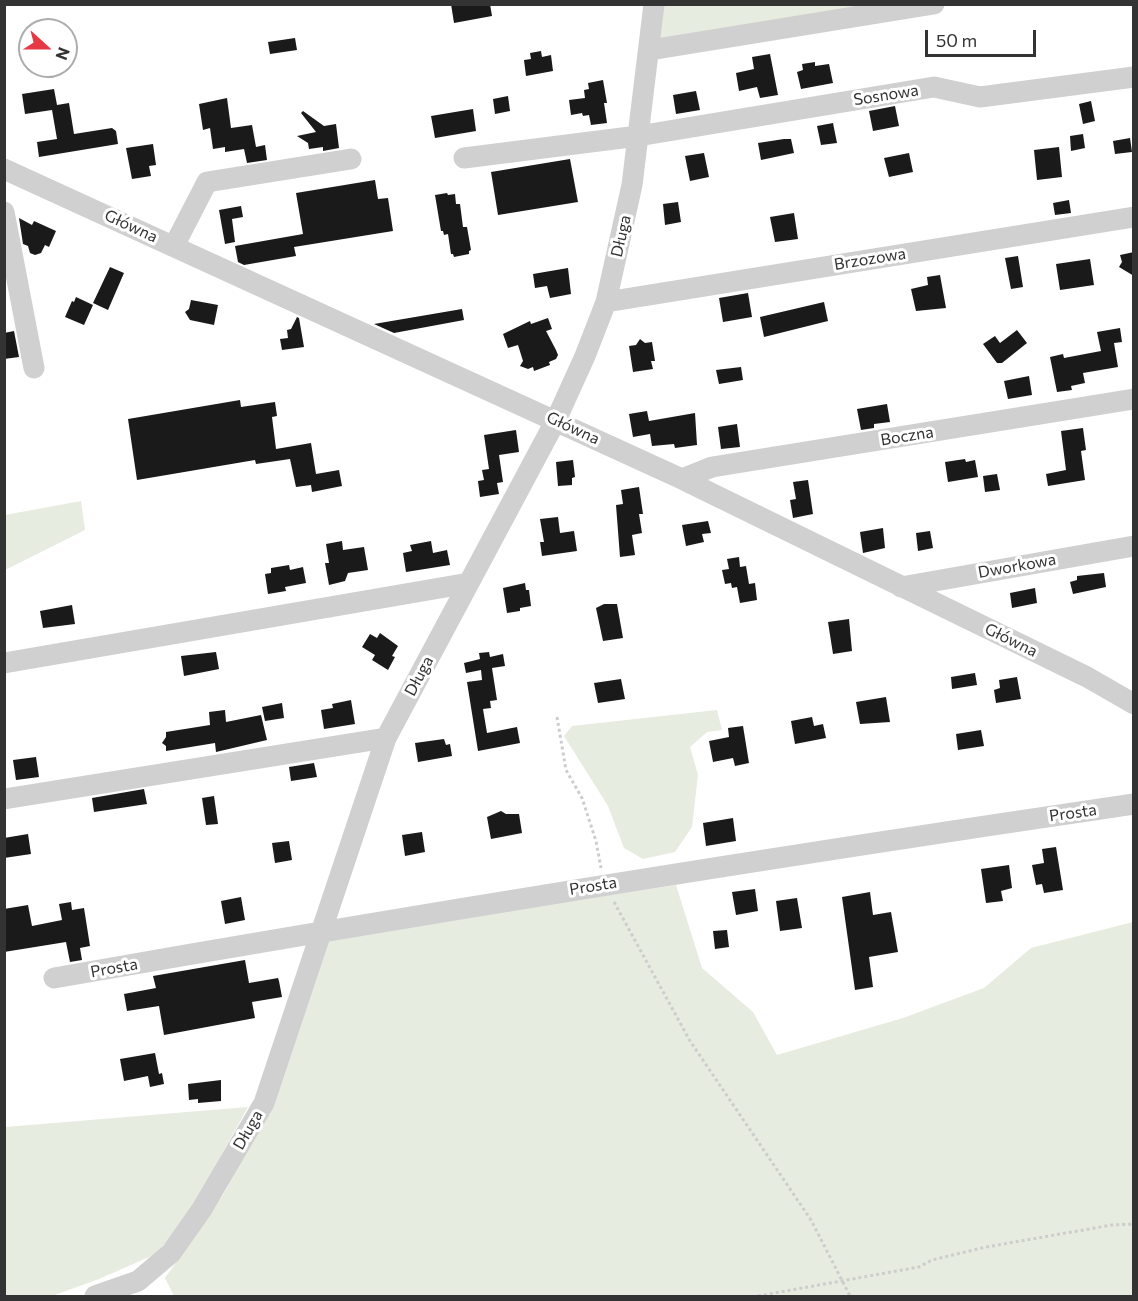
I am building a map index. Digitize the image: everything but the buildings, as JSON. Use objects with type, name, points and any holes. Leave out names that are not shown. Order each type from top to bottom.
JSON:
[{"type":"street","name":"Długa","points":[[95,1296],[138,1281],[171,1253],[202,1209],[264,1102],[386,738],[556,420],[606,302],[633,185],[654,4]]},
{"type":"street","points":[[650,50],[934,4]]},
{"type":"street","name":"Sosnowa","points":[[464,159],[638,136],[934,87],[980,97],[1134,77]]},
{"type":"street","points":[[174,246],[207,182],[351,159]]},
{"type":"street","name":"Główna","points":[[4,169],[682,479],[1088,677],[1134,704]]},
{"type":"street","points":[[4,212],[34,368]]},
{"type":"street","name":"Brzozowa","points":[[606,302],[1134,217]]},
{"type":"street","name":"Boczna","points":[[682,479],[712,467],[1134,399]]},
{"type":"street","name":"Dworkowa","points":[[901,587],[1134,546]]},
{"type":"street","points":[[4,663],[470,583]]},
{"type":"street","points":[[4,799],[386,738]]},
{"type":"street","name":"Prosta","points":[[54,978],[604,885],[879,841],[1134,804]]},
{"type":"path","points":[[557,717],[566,770],[582,798],[592,830],[604,885],[690,1041],[811,1220],[850,1296]]},
{"type":"path","points":[[758,1296],[919,1267],[932,1260],[986,1247],[1112,1225],[1134,1224]]},
{"type":"shaded area","points":[[662,5],[905,5],[658,45]]},
{"type":"shaded area","points":[[81,501],[85,530],[5,570],[5,515]]},
{"type":"shaded area","points":[[717,710],[722,730],[707,732],[690,747],[698,775],[692,827],[675,852],[643,859],[624,848],[608,806],[564,736],[572,726]]},
{"type":"shaded area","points":[[676,885],[702,968],[753,1012],[777,1055],[903,1018],[984,988],[1031,948],[1133,922],[1133,1296],[174,1296],[165,1278],[223,1195],[274,1102],[328,938]]},
{"type":"shaded area","points":[[248,1107],[187,1217],[156,1254],[99,1279],[52,1296],[5,1296],[5,1127]]}]
